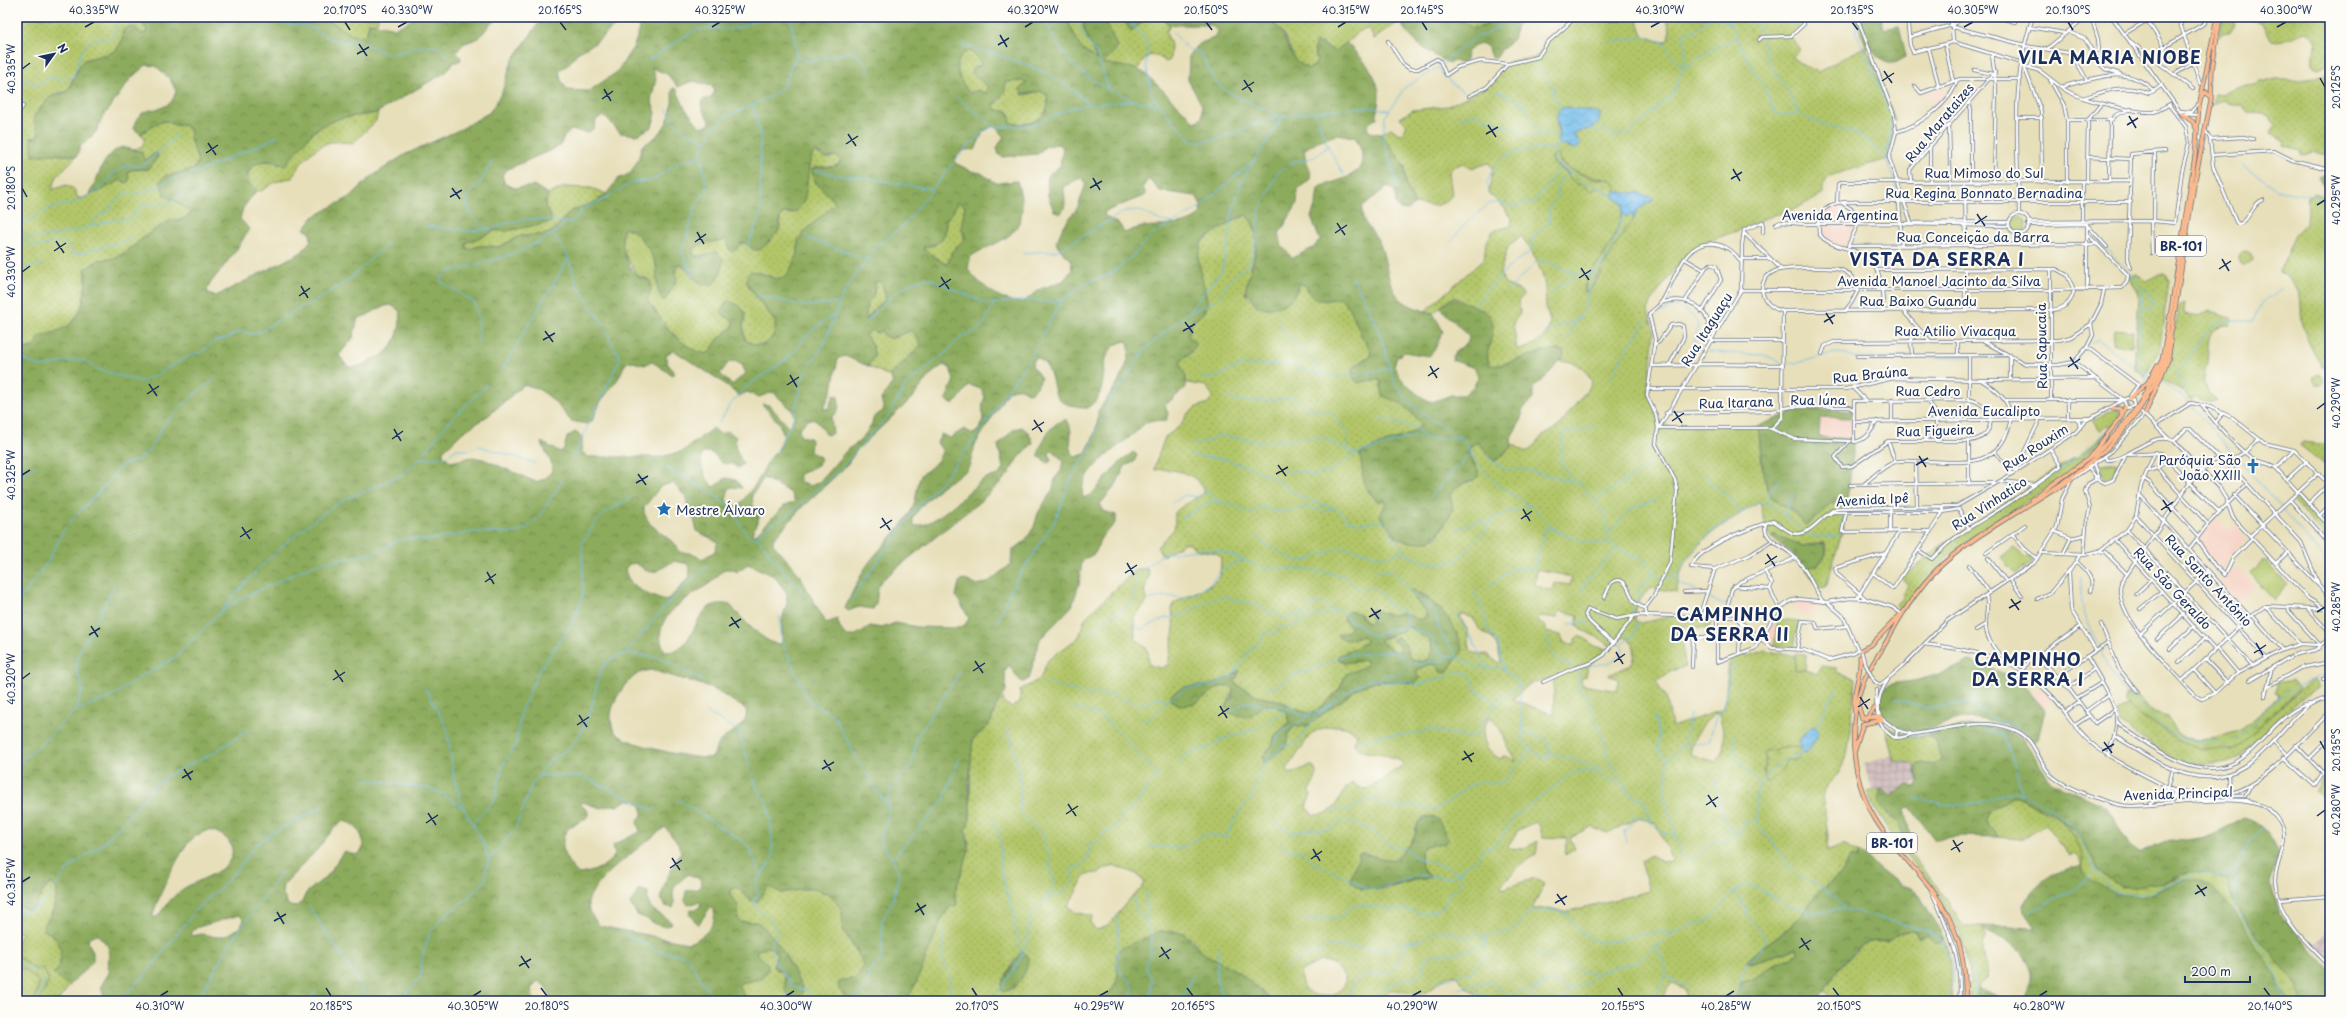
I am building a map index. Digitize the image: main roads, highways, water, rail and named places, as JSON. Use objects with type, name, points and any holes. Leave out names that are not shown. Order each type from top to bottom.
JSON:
[{"type":"main road","name":"BR-101","points":[[2156,376],[2162,360],[2169,323],[2198,132],[2198,115],[2209,66],[2217,17]]},
{"type":"main road","name":"BR-101","points":[[1966,1001],[1966,973],[1959,940],[1948,913],[1928,884],[1877,823],[1863,792],[1854,753],[1858,702],[1866,677],[1901,614],[1943,564],[2027,504],[2040,492],[2085,463],[2106,445],[2141,404],[2152,385],[2165,358],[2172,328],[2204,128],[2211,100],[2212,70],[2220,17]]},
{"type":"main road","points":[[2201,98],[2204,92],[2208,92],[2211,100]]},
{"type":"main road","points":[[2198,115],[2205,114],[2210,106]]},
{"type":"main road","points":[[2181,112],[2193,122],[2198,132]]},
{"type":"main road","points":[[2145,414],[2152,385],[2156,376]]},
{"type":"main road","points":[[2129,398],[2152,385]]},
{"type":"main road","points":[[2085,463],[2122,416],[2125,406]]},
{"type":"main road","points":[[2112,408],[2120,409],[2122,416]]},
{"type":"main road","name":"BR-101","points":[[2027,504],[2042,496],[2098,456],[2120,434],[2136,409]]},
{"type":"main road","points":[[2042,496],[2072,479]]},
{"type":"main road","points":[[1860,650],[1871,645],[1901,614]]},
{"type":"main road","points":[[1856,716],[1854,691],[1860,666],[1860,657]]},
{"type":"main road","points":[[1854,753],[1863,724],[1880,719],[1866,719],[1860,715],[1858,702]]},
{"type":"main road","points":[[1866,719],[1875,708]]},
{"type":"water","points":[[1565,107],[1600,113],[1600,119],[1594,127],[1573,134],[1581,145],[1576,149],[1561,145],[1558,142],[1559,134],[1557,115],[1561,109]]},
{"type":"water","points":[[1616,191],[1636,193],[1648,197],[1652,196],[1653,200],[1637,210],[1634,219],[1632,214],[1627,217],[1623,214],[1623,204],[1613,196]]},
{"type":"water","points":[[1811,727],[1816,727],[1819,733],[1806,754],[1804,754],[1798,742]]},
{"type":"waterway","points":[[17,77],[37,85],[50,77],[57,79],[73,78],[80,55],[86,45],[96,39],[115,37],[114,30],[120,17]]},
{"type":"waterway","points":[[273,17],[287,25],[312,28],[331,39],[356,42],[387,53],[395,53],[425,45],[440,49],[448,55]]},
{"type":"waterway","points":[[610,26],[623,17]]},
{"type":"waterway","points":[[649,60],[693,31],[702,29],[732,29],[749,24],[759,17]]},
{"type":"waterway","points":[[426,226],[470,231],[488,229],[519,220],[540,219],[569,223],[577,218],[583,208],[603,200],[632,182],[652,181],[678,163],[699,156],[714,127],[726,117],[770,97],[783,87],[797,52],[790,17]]},
{"type":"waterway","points":[[1044,17],[1061,49],[1074,65],[1092,79],[1133,101]]},
{"type":"waterway","points":[[1075,17],[1084,36],[1097,55],[1109,89]]},
{"type":"waterway","points":[[1128,17],[1136,29],[1145,38],[1148,50],[1146,64],[1152,94],[1158,104],[1191,140],[1210,141],[1230,135],[1267,120],[1304,113],[1367,107],[1388,110]]},
{"type":"waterway","points":[[1442,65],[1449,57],[1478,36],[1494,30],[1506,17]]},
{"type":"waterway","points":[[1590,128],[1598,131],[1605,129],[1613,136],[1629,133],[1673,94],[1683,67],[1686,52],[1683,34],[1687,31],[1696,31],[1710,17]]},
{"type":"waterway","points":[[1719,17],[1724,23],[1730,24]]},
{"type":"waterway","points":[[1727,17],[1750,64],[1763,84],[1775,113],[1786,115],[1799,113]]},
{"type":"waterway","points":[[1854,17],[1857,34],[1892,118],[1886,159],[1894,181]]},
{"type":"waterway","points":[[1751,21],[1758,25],[1761,36]]},
{"type":"waterway","points":[[1173,32],[1187,49],[1199,51],[1217,84],[1232,94],[1281,117]]},
{"type":"waterway","points":[[1611,42],[1640,37],[1654,38],[1660,40],[1675,59],[1683,66]]},
{"type":"waterway","points":[[1684,67],[1688,66],[1713,48],[1737,38]]},
{"type":"waterway","points":[[1762,39],[1769,63],[1784,84],[1799,113],[1810,120],[1862,135],[1886,159]]},
{"type":"waterway","points":[[962,45],[995,54],[1046,73],[1076,92],[1088,104]]},
{"type":"waterway","points":[[796,55],[806,61],[812,61],[851,51],[860,57],[869,71]]},
{"type":"waterway","points":[[1537,65],[1553,86],[1554,97],[1561,110]]},
{"type":"waterway","points":[[1398,188],[1383,137],[1385,117],[1405,87],[1441,66]]},
{"type":"waterway","points":[[1439,69],[1451,83],[1463,92]]},
{"type":"waterway","points":[[1497,90],[1524,105],[1533,123],[1542,134]]},
{"type":"waterway","points":[[956,96],[993,127]]},
{"type":"waterway","points":[[776,453],[793,418],[804,374],[824,344],[844,292],[876,247],[902,227],[963,151],[983,132],[993,127],[1033,125],[1066,110],[1088,104],[1134,101],[1158,104]]},
{"type":"waterway","points":[[747,248],[761,212],[760,134],[753,105]]},
{"type":"waterway","points":[[667,109],[677,126],[682,130],[706,141]]},
{"type":"waterway","points":[[1315,113],[1328,146],[1343,174]]},
{"type":"waterway","points":[[1459,118],[1477,114],[1488,120],[1534,135],[1559,134]]},
{"type":"waterway","points":[[997,622],[1014,584],[1055,520],[1072,476],[1091,447],[1098,426],[1107,415],[1106,407],[1113,393],[1122,385],[1144,350],[1188,313],[1222,270],[1228,245],[1231,216],[1243,178],[1283,117]]},
{"type":"waterway","points":[[17,224],[26,222],[50,208],[74,203],[100,189],[112,175],[121,168],[130,165],[143,166],[179,133]]},
{"type":"waterway","points":[[90,226],[94,219],[109,210],[112,205],[126,192],[132,194],[154,189],[171,180],[200,171],[277,137]]},
{"type":"waterway","points":[[1560,143],[1554,155],[1555,163],[1586,183],[1596,185],[1613,196]]},
{"type":"waterway","points":[[1486,186],[1490,174],[1503,158],[1520,151],[1553,148],[1558,145]]},
{"type":"waterway","points":[[1190,312],[1216,300],[1230,280],[1249,264],[1255,246],[1260,210],[1277,173],[1290,163],[1315,157],[1328,146]]},
{"type":"waterway","points":[[696,278],[688,267],[682,252],[697,203],[707,190],[701,155]]},
{"type":"waterway","points":[[488,229],[480,224],[470,212],[466,203],[466,198],[483,178],[492,161]]},
{"type":"waterway","points":[[851,601],[909,517],[945,477],[974,440],[1035,350],[1060,302],[1084,284],[1112,273],[1135,254],[1150,236],[1199,208],[1253,161]]},
{"type":"waterway","points":[[2243,165],[2280,191],[2317,197],[2330,203]]},
{"type":"waterway","points":[[1451,242],[1463,226],[1490,203],[1502,203],[1516,207],[1525,203],[1535,202],[1560,167]]},
{"type":"waterway","points":[[815,170],[840,176],[861,177],[931,189]]},
{"type":"waterway","points":[[1475,306],[1484,293],[1506,270],[1530,252],[1534,235],[1549,223],[1549,208],[1557,197],[1557,186],[1567,173]]},
{"type":"waterway","points":[[1895,184],[1901,200]]},
{"type":"waterway","points":[[22,236],[32,238],[56,235],[105,222],[128,219],[134,216],[142,204],[166,203],[185,194]]},
{"type":"waterway","points":[[1902,204],[1909,220]]},
{"type":"waterway","points":[[1023,253],[1057,251],[1125,211],[1139,210],[1161,221],[1172,223]]},
{"type":"waterway","points":[[1539,341],[1554,327],[1573,322],[1585,311],[1586,297],[1594,274],[1610,252],[1618,233],[1623,214]]},
{"type":"waterway","points":[[478,341],[478,317],[474,302],[443,283],[440,280],[442,277],[450,272],[504,257],[530,247],[554,233],[564,224]]},
{"type":"waterway","points":[[17,230],[22,239],[29,244],[42,246],[62,242],[67,244],[74,255],[135,238]]},
{"type":"waterway","points":[[2090,231],[2140,284],[2143,297],[2137,361],[2149,375],[2145,381]]},
{"type":"waterway","points":[[553,234],[567,254],[577,286],[602,322],[620,359],[573,457]]},
{"type":"waterway","points":[[805,237],[860,257],[870,258]]},
{"type":"waterway","points":[[17,357],[42,367],[67,361],[84,360],[100,370],[143,382],[189,356],[201,352],[215,341],[228,338],[239,331],[252,334],[258,333],[295,310],[316,301],[351,278],[389,242]]},
{"type":"waterway","points":[[502,370],[568,259]]},
{"type":"waterway","points":[[1508,291],[1536,262],[1547,262],[1577,273],[1586,274],[1595,272]]},
{"type":"waterway","points":[[17,269],[42,264]]},
{"type":"waterway","points":[[1550,293],[1577,274]]},
{"type":"waterway","points":[[1352,277],[1368,306],[1381,337],[1395,385],[1411,404],[1423,414],[1463,439],[1479,465],[1497,484],[1530,506],[1560,533]]},
{"type":"waterway","points":[[866,322],[893,294],[901,288],[918,280],[928,278],[988,304],[1027,300],[1053,302],[1062,299]]},
{"type":"waterway","points":[[2181,394],[2185,386],[2178,379],[2177,374],[2213,324],[2232,321],[2252,321],[2264,301],[2282,288]]},
{"type":"waterway","points":[[2142,308],[2151,310],[2155,306],[2147,289]]},
{"type":"waterway","points":[[757,296],[808,306],[838,302]]},
{"type":"waterway","points":[[661,465],[694,482],[717,497],[734,513],[747,535],[756,537],[768,526],[787,516],[841,468],[888,416],[906,385],[948,351],[960,338],[982,327],[994,304]]},
{"type":"waterway","points":[[1651,317],[1672,307],[1682,308],[1694,317],[1698,325],[1694,345],[1702,351]]},
{"type":"waterway","points":[[718,424],[731,404],[747,386],[784,361],[798,348],[808,333],[835,314]]},
{"type":"waterway","points":[[1567,339],[1579,317]]},
{"type":"waterway","points":[[1611,378],[1622,356],[1646,320]]},
{"type":"waterway","points":[[1278,323],[1292,341],[1312,359],[1320,373]]},
{"type":"waterway","points":[[2090,343],[2098,339],[2145,376],[2147,374]]},
{"type":"waterway","points":[[2067,362],[2073,360],[2082,351]]},
{"type":"waterway","points":[[1708,352],[1764,355],[1781,362]]},
{"type":"waterway","points":[[1785,363],[1803,362],[1836,353],[1854,357],[2009,357]]},
{"type":"waterway","points":[[2011,358],[2025,365],[2050,367]]},
{"type":"waterway","points":[[1201,376],[1210,379],[1242,365],[1293,364],[1300,369],[1320,374],[1340,376],[1358,375],[1389,368]]},
{"type":"waterway","points":[[17,603],[47,563],[62,533],[74,517],[104,487],[120,466],[137,460],[150,449],[164,424],[197,392],[215,380]]},
{"type":"waterway","points":[[2163,383],[2185,398],[2236,456]]},
{"type":"waterway","points":[[222,610],[263,564],[309,524],[343,501],[399,476],[412,466],[423,455],[457,413],[487,385]]},
{"type":"waterway","points":[[1226,396],[1232,399],[1248,401],[1292,397],[1307,407],[1333,413],[1347,433],[1348,450]]},
{"type":"waterway","points":[[1377,418],[1416,428],[1425,437]]},
{"type":"waterway","points":[[1572,479],[1561,464],[1564,433],[1593,427]]},
{"type":"waterway","points":[[2037,485],[2089,448],[2110,428]]},
{"type":"waterway","points":[[1193,445],[1209,441],[1218,435],[1263,442],[1319,437],[1355,453]]},
{"type":"waterway","points":[[1284,471],[1303,471],[1313,476],[1322,472],[1329,473],[1355,454],[1404,439],[1417,437],[1431,439],[1461,437]]},
{"type":"waterway","points":[[420,459],[445,457],[457,449],[467,450],[479,446],[535,463]]},
{"type":"waterway","points":[[1430,497],[1472,451]]},
{"type":"waterway","points":[[1190,455],[1224,459],[1255,469],[1284,484],[1288,490],[1297,493],[1302,498],[1337,509],[1348,520],[1360,523],[1383,521],[1390,529],[1391,536],[1406,553],[1423,562],[1440,564],[1455,561],[1462,556],[1473,542],[1484,533],[1493,518],[1529,505]]},
{"type":"waterway","points":[[1486,456],[1506,470],[1520,469],[1580,483],[1606,515],[1606,533],[1610,544]]},
{"type":"waterway","points":[[2238,458],[2330,565]]},
{"type":"waterway","points":[[17,476],[36,466]]},
{"type":"waterway","points":[[1595,500],[1648,466]]},
{"type":"waterway","points":[[1706,474],[1708,481],[1728,496],[1740,512]]},
{"type":"waterway","points":[[1769,503],[1769,492],[1780,479]]},
{"type":"waterway","points":[[17,764],[39,746],[76,710],[113,696],[141,676],[176,657],[220,612],[239,600],[315,564],[374,553],[404,538],[428,540],[474,532],[516,533],[529,526],[537,519],[563,480]]},
{"type":"waterway","points":[[1947,510],[1971,502],[1996,485],[2017,485]]},
{"type":"waterway","points":[[1172,503],[1185,495],[1199,497],[1207,491],[1219,501]]},
{"type":"waterway","points":[[1787,518],[1785,510],[1794,493]]},
{"type":"waterway","points":[[472,824],[492,803],[497,795],[497,787],[504,762],[516,745],[521,711],[538,672],[575,619],[583,595],[582,543],[596,522],[609,510],[631,498]]},
{"type":"waterway","points":[[1607,535],[1633,507],[1656,500]]},
{"type":"waterway","points":[[1180,519],[1211,501],[1232,504],[1252,514],[1261,507],[1280,512],[1310,507],[1324,512],[1332,508]]},
{"type":"waterway","points":[[1488,587],[1513,568],[1533,569],[1546,527],[1583,542],[1611,544],[1629,555],[1645,560],[1656,575],[1665,579],[1680,572],[1687,559],[1709,532],[1757,503],[1769,503],[1802,530]]},
{"type":"waterway","points":[[1846,511],[1884,510]]},
{"type":"waterway","points":[[1898,510],[1941,510]]},
{"type":"waterway","points":[[1807,534],[1817,537],[1837,536],[1840,533],[1844,516]]},
{"type":"waterway","points":[[1456,529],[1479,521],[1490,523]]},
{"type":"waterway","points":[[757,537],[781,568],[803,591]]},
{"type":"waterway","points":[[1257,537],[1269,547],[1297,561],[1304,561],[1342,547],[1381,556],[1390,556],[1404,551]]},
{"type":"waterway","points":[[1086,636],[1108,618],[1125,609],[1134,597],[1136,575],[1163,554],[1205,549],[1221,551],[1264,568],[1303,569],[1342,575],[1360,590],[1371,586],[1381,593],[1390,606],[1407,614],[1408,618],[1405,627]]},
{"type":"waterway","points":[[1585,592],[1583,587],[1585,582],[1617,549]]},
{"type":"waterway","points":[[1149,600],[1165,596],[1184,598],[1194,595],[1213,581],[1220,571],[1230,565],[1244,560]]},
{"type":"waterway","points":[[488,861],[516,828],[532,784],[550,760],[571,747],[582,730],[591,710],[599,675],[606,662],[626,653],[668,603],[708,565]]},
{"type":"waterway","points":[[1373,567],[1378,571],[1389,570],[1394,572],[1410,592],[1435,612],[1440,633],[1459,658]]},
{"type":"waterway","points":[[1632,613],[1639,596],[1639,586],[1644,587],[1653,571]]},
{"type":"waterway","points":[[1673,577],[1679,584],[1697,590]]},
{"type":"waterway","points":[[2081,577],[2081,597],[2084,613],[2100,646]]},
{"type":"waterway","points":[[76,709],[83,689],[76,668],[79,653],[115,585]]},
{"type":"waterway","points":[[1473,591],[1483,609],[1488,630],[1498,644],[1504,669]]},
{"type":"waterway","points":[[1131,628],[1142,629],[1163,619],[1185,614],[1201,604],[1225,596],[1235,600],[1259,605],[1265,611],[1278,613],[1286,619],[1302,613],[1309,607],[1320,602],[1329,608],[1344,612],[1350,621],[1360,625],[1366,633],[1375,636],[1392,629],[1405,627]]},
{"type":"waterway","points":[[1707,598],[1725,604]]},
{"type":"waterway","points":[[1142,720],[1153,716],[1168,700],[1185,688],[1213,685],[1232,676],[1250,650],[1260,642],[1265,632],[1275,633],[1280,627],[1289,627],[1322,613],[1328,615],[1335,610]]},
{"type":"waterway","points":[[1456,615],[1473,640],[1481,659],[1490,668]]},
{"type":"waterway","points":[[779,616],[782,642],[806,696],[813,704],[834,716],[859,763],[887,806]]},
{"type":"waterway","points":[[1568,624],[1589,622]]},
{"type":"waterway","points":[[1593,622],[1615,639]]},
{"type":"waterway","points":[[1622,643],[1634,635],[1638,624]]},
{"type":"waterway","points":[[1405,627],[1427,635],[1432,639],[1440,654],[1460,658],[1478,668],[1502,668],[1518,681],[1523,730],[1526,733],[1549,741],[1548,759],[1534,752],[1523,741],[1522,720]]},
{"type":"waterway","points":[[1547,636],[1550,649],[1554,656],[1557,659],[1573,666]]},
{"type":"waterway","points":[[1586,666],[1609,662],[1618,657],[1623,647],[1618,641]]},
{"type":"waterway","points":[[2101,649],[2112,674],[2124,692],[2168,731],[2184,739],[2193,741],[2221,742],[2237,739],[2277,700],[2303,684],[2321,676],[2330,674]]},
{"type":"waterway","points":[[1267,689],[1273,688],[1297,673],[1307,672],[1345,655],[1396,651],[1410,664],[1436,662],[1449,658]]},
{"type":"waterway","points":[[627,653],[664,659],[704,681]]},
{"type":"waterway","points":[[1682,747],[1709,741],[1716,717],[1722,710],[1733,663]]},
{"type":"waterway","points":[[1148,846],[1182,848],[1205,834],[1226,837],[1240,810],[1251,800],[1260,772],[1268,759],[1276,754],[1283,746],[1298,743],[1304,732],[1320,713],[1349,690],[1371,679],[1376,680],[1381,677],[1396,674],[1410,664]]},
{"type":"waterway","points":[[1579,668],[1578,688],[1586,694],[1604,741],[1608,757],[1632,796],[1644,799],[1650,822],[1663,833],[1674,835],[1680,844],[1680,853],[1687,858],[1694,857],[1712,842],[1723,842],[1728,838],[1740,834],[1744,823],[1757,821]]},
{"type":"waterway","points":[[1379,680],[1383,683],[1409,681],[1417,686],[1448,676],[1457,671],[1470,674],[1476,690],[1496,703]]},
{"type":"waterway","points":[[852,1001],[862,993],[867,986],[869,978],[868,974],[882,958],[882,920],[893,900],[899,874],[893,860],[881,843],[882,834],[888,819],[888,800],[892,787],[912,764],[917,737],[960,672]]},
{"type":"waterway","points":[[1043,682],[1086,694],[1111,695],[1138,704],[1144,704],[1158,697],[1168,700]]},
{"type":"waterway","points":[[1358,741],[1385,735],[1416,734],[1431,729],[1454,735],[1471,737],[1477,733],[1492,707],[1518,685]]},
{"type":"waterway","points":[[404,1001],[407,992],[421,976],[422,958],[429,935],[444,916],[462,903],[482,885],[486,879],[488,861],[484,844],[464,809],[454,779],[447,728],[425,687]]},
{"type":"waterway","points":[[1816,728],[1836,689]]},
{"type":"waterway","points":[[1895,698],[1917,705],[1934,708],[1968,702],[1999,721],[2014,724],[2024,732],[2053,773],[2069,785]]},
{"type":"waterway","points":[[1231,711],[1247,702],[1279,707],[1291,705],[1296,714],[1305,715],[1319,711],[1331,704]]},
{"type":"waterway","points":[[1179,761],[1188,754],[1211,747],[1222,739],[1256,729],[1292,707]]},
{"type":"waterway","points":[[992,1001],[1011,975],[1023,953],[1026,946],[1029,923],[1032,914],[1039,906],[1068,887],[1074,877],[1070,870],[1074,867],[1081,868],[1089,855],[1088,844],[1099,841],[1105,832],[1113,829],[1125,812],[1136,805],[1146,788],[1158,775],[1108,722],[1094,713],[1074,708]]},
{"type":"waterway","points":[[706,712],[738,730],[757,788],[766,801],[771,821],[773,858],[758,880],[756,885],[758,895],[754,900],[759,911],[771,920],[777,933],[771,945],[776,964],[784,973],[785,977],[789,979],[792,987],[805,990],[811,994],[812,999],[810,1001]]},
{"type":"waterway","points":[[1275,744],[1279,734],[1311,714]]},
{"type":"waterway","points":[[1668,760],[1679,749],[1685,740],[1690,714]]},
{"type":"waterway","points":[[1654,716],[1659,732],[1658,749],[1667,758],[1667,782],[1663,796],[1674,828],[1675,836]]},
{"type":"waterway","points":[[1967,726],[1979,727],[2003,736]]},
{"type":"waterway","points":[[17,913],[30,911],[44,903],[69,868],[101,845],[122,824],[156,784],[167,776],[213,753],[249,730]]},
{"type":"waterway","points":[[1007,730],[1013,746],[1021,781],[1020,812],[1044,836],[1044,846],[1051,859],[1049,866],[1056,882],[1044,902]]},
{"type":"waterway","points":[[1910,737],[1944,730]]},
{"type":"waterway","points":[[2002,733],[2017,772],[2021,793]]},
{"type":"waterway","points":[[1734,735],[1736,757],[1760,785]]},
{"type":"waterway","points":[[1332,810],[1350,810],[1364,801],[1376,800],[1394,808],[1413,806],[1431,810],[1442,806],[1467,787],[1480,781],[1499,783],[1505,781],[1530,749]]},
{"type":"waterway","points":[[1794,873],[1772,840],[1765,835],[1758,824],[1756,793],[1763,780],[1774,768],[1787,759],[1801,754],[1803,751]]},
{"type":"waterway","points":[[1549,752],[1602,770],[1610,764]]},
{"type":"waterway","points":[[893,858],[943,801],[960,757]]},
{"type":"waterway","points":[[1304,920],[1342,917],[1350,906],[1362,905],[1400,910],[1406,909],[1420,913],[1434,911],[1444,906],[1450,893],[1462,884],[1460,875],[1463,867],[1479,858],[1482,850],[1496,845],[1514,817],[1571,774],[1578,771],[1594,773],[1610,779],[1631,792]]},
{"type":"waterway","points":[[540,775],[584,777],[655,811]]},
{"type":"waterway","points":[[365,779],[430,789],[443,794],[464,809]]},
{"type":"waterway","points":[[1714,779],[1725,822],[1737,834]]},
{"type":"waterway","points":[[1916,798],[1946,804],[1968,804],[1981,802],[2010,792],[2026,795],[2054,811],[2071,825],[2078,834],[2102,880],[2110,888],[2121,893],[2134,895],[2151,892],[2190,876],[2202,873],[2234,876]]},
{"type":"waterway","points":[[677,799],[745,843],[750,849],[760,874]]},
{"type":"waterway","points":[[119,1001],[147,973],[198,907],[223,886],[258,843],[274,832],[327,804]]},
{"type":"waterway","points":[[1627,842],[1624,831],[1630,826],[1632,818],[1637,816],[1650,822]]},
{"type":"waterway","points":[[992,820],[996,826],[1000,840],[1002,872],[1016,919],[1014,927],[1019,939],[1021,955]]},
{"type":"waterway","points":[[1274,822],[1292,833],[1311,829],[1329,830],[1339,822],[1353,822],[1374,832],[1387,844],[1406,849],[1415,857],[1460,872]]},
{"type":"waterway","points":[[2234,875],[2249,842],[2263,827]]},
{"type":"waterway","points":[[1280,843],[1285,849],[1302,852],[1312,862],[1348,878],[1366,889],[1381,889],[1416,875],[1448,878],[1461,872]]},
{"type":"waterway","points":[[197,1001],[230,943],[282,872]]},
{"type":"waterway","points":[[2030,912],[2073,890],[2095,872]]},
{"type":"waterway","points":[[1796,875],[1825,889],[1846,909],[1929,931],[1942,940],[1952,965],[1954,982],[1948,1001]]},
{"type":"waterway","points":[[2234,876],[2237,880],[2235,910],[2250,928],[2271,961],[2287,1001]]},
{"type":"waterway","points":[[1563,1001],[1568,990],[1585,985],[1600,971],[1640,961],[1649,951],[1673,933],[1696,923],[1708,921],[1734,891],[1746,885],[1760,889],[1789,906],[1802,908],[1809,913],[1846,909]]},
{"type":"waterway","points":[[1146,891],[1146,924],[1152,936],[1150,955],[1145,966],[1152,980],[1151,992],[1154,1001]]},
{"type":"waterway","points":[[1734,1001],[1746,964],[1760,951],[1765,939],[1761,931],[1747,916],[1746,909],[1735,891]]},
{"type":"waterway","points":[[1134,896],[1137,911],[1146,923]]},
{"type":"waterway","points":[[308,905],[356,978],[367,1001]]},
{"type":"waterway","points":[[1370,1001],[1389,985],[1421,974],[1425,961],[1429,955],[1452,954],[1474,948],[1481,944],[1485,937],[1513,929],[1521,923],[1529,912],[1551,910],[1567,914],[1578,930],[1597,942],[1605,942],[1646,933],[1673,933]]},
{"type":"waterway","points":[[1116,915],[1118,933],[1116,963],[1123,976],[1130,980],[1133,991],[1129,1001]]},
{"type":"waterway","points":[[1348,1001],[1354,982],[1368,974],[1385,973],[1394,968],[1410,940],[1418,941],[1439,930],[1450,932],[1465,938],[1481,934],[1483,937]]},
{"type":"waterway","points":[[942,932],[944,942],[943,960],[946,970],[950,973],[950,992],[954,998],[951,1001]]},
{"type":"waterway","points":[[626,934],[658,951],[683,955],[688,958],[714,1001]]},
{"type":"waterway","points":[[1435,983],[1471,972],[1485,957],[1486,937]]},
{"type":"waterway","points":[[1286,968],[1293,961],[1316,953],[1327,946],[1382,949],[1390,947],[1401,941],[1408,942]]},
{"type":"waterway","points":[[1653,1001],[1666,974],[1664,963],[1656,945]]},
{"type":"waterway","points":[[1219,947],[1216,980],[1225,1001]]},
{"type":"waterway","points":[[1536,953],[1547,956],[1576,970],[1595,974]]},
{"type":"waterway","points":[[17,963],[38,973],[41,976],[43,986],[37,1001]]},
{"type":"waterway","points":[[1971,963],[1977,1001]]},
{"type":"waterway","points":[[1175,1001],[1185,992],[1194,974]]},
{"type":"waterway","points":[[1668,976],[1671,980],[1688,986]]},
{"type":"waterway","points":[[1458,989],[1490,981],[1509,996]]},
{"type":"waterway","points":[[1472,1001],[1475,995],[1478,994],[1503,1000],[1516,992],[1551,983],[1557,983],[1570,988]]},
{"type":"waterway","points":[[1528,1001],[1540,986]]},
{"type":"waterway","points":[[310,1001],[316,991]]},
{"type":"waterway","points":[[787,994],[788,1001]]},
{"type":"waterway","points":[[1504,1001],[1507,998]]},
{"type":"place","name":"Paróquia São João XXIII","points":[[2253,466]]},
{"type":"place","name":"Mestre Álvaro","points":[[664,509]]},
{"type":"district","name":"VILA MARIA NIOBE","points":[[2110,57]]},
{"type":"district","name":"VISTA DA SERRA I","points":[[1937,259]]},
{"type":"district","name":"CAMPINHO DA SERRA II","points":[[1730,624]]},
{"type":"district","name":"CAMPINHO DA SERRA I","points":[[2028,669]]}]
